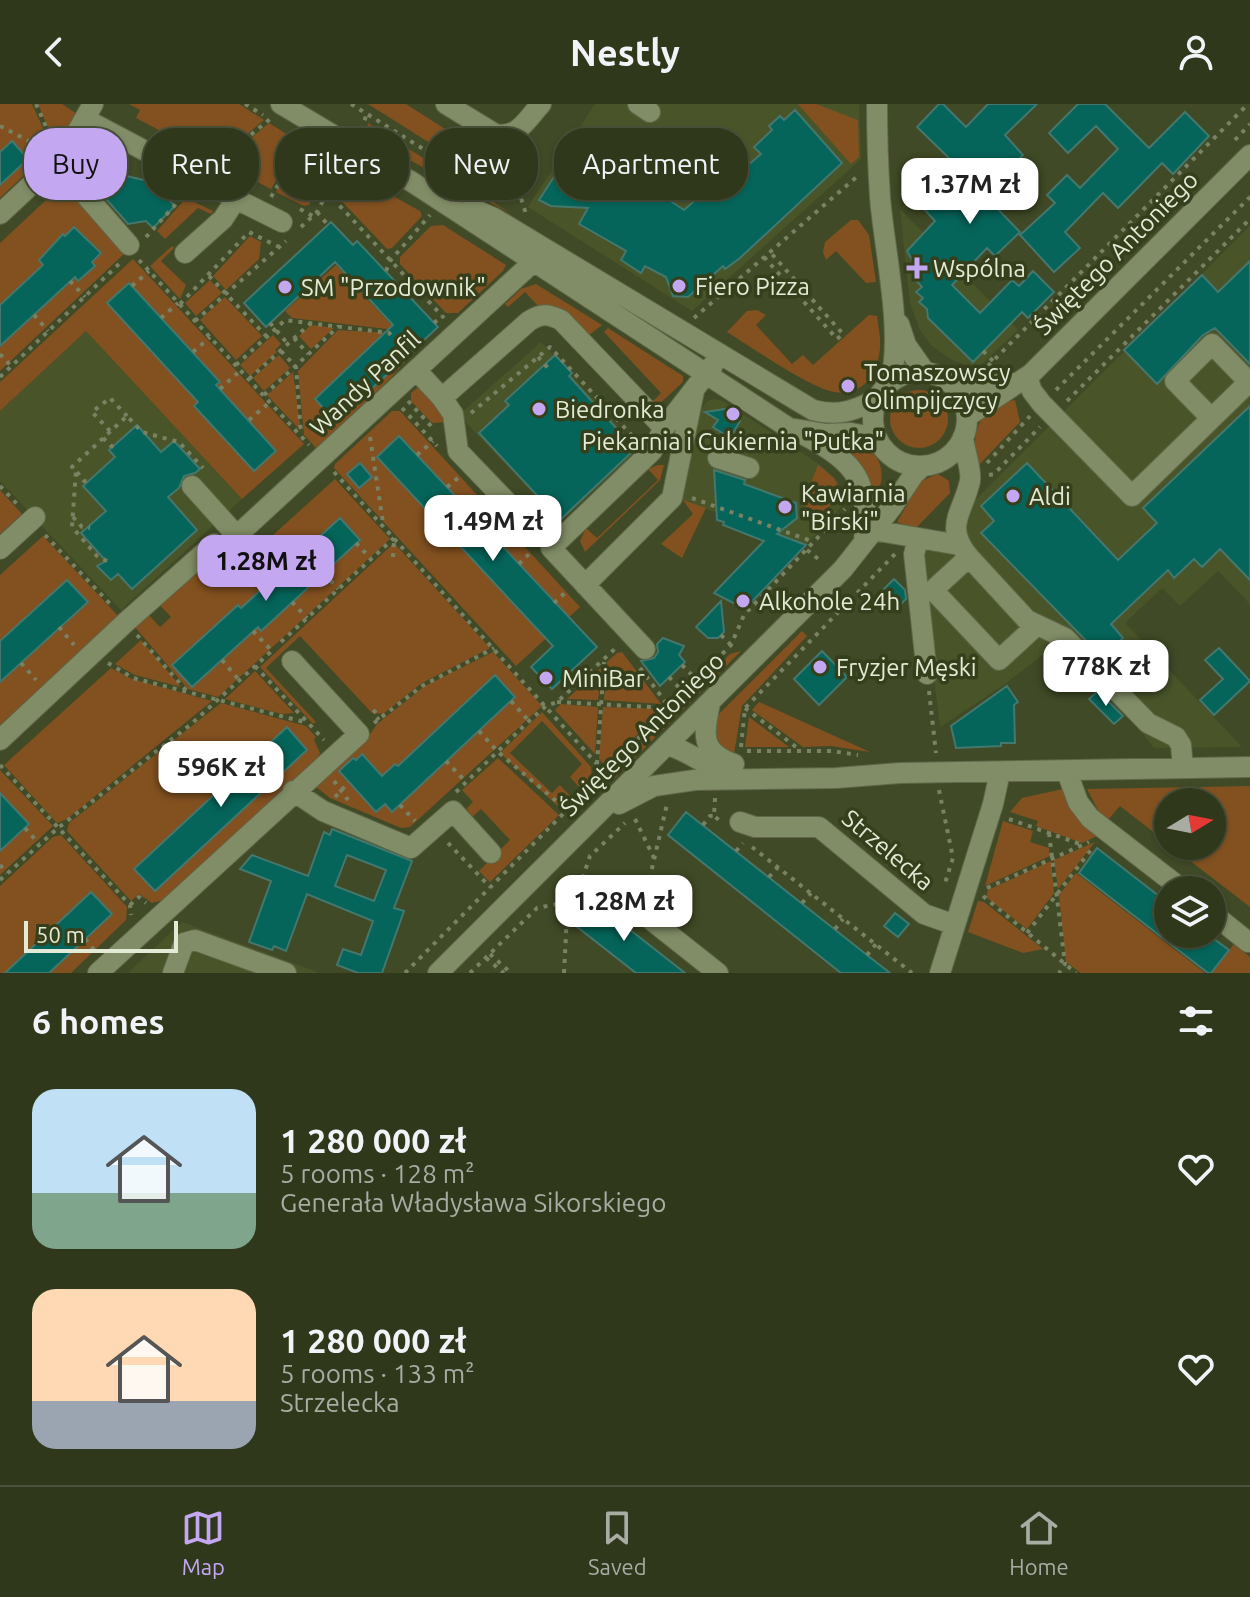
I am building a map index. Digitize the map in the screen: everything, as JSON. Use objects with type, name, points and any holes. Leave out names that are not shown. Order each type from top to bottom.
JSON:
[{"type":"street","points":[[446,104],[486,128]]},
{"type":"street","points":[[520,128],[541,104]]},
{"type":"street","points":[[877,104],[880,197],[892,305],[895,369],[873,418],[881,445]]},
{"type":"street","points":[[89,112],[143,145]]},
{"type":"street","points":[[275,112],[305,119],[540,255],[701,341],[813,410],[828,414],[848,412],[905,375],[925,372],[944,378],[965,402],[968,416],[963,437],[966,488],[956,518],[956,533],[964,551],[1027,620],[1065,638],[1148,723],[1176,737],[1181,745],[1183,768]]},
{"type":"street","name":"Świętego Antoniego","points":[[968,416],[1022,380],[1250,155]]},
{"type":"street","points":[[0,214],[24,193]]},
{"type":"street","points":[[89,200],[132,250]]},
{"type":"street","points":[[185,253],[223,219],[235,200]]},
{"type":"street","points":[[238,200],[282,222]]},
{"type":"street","points":[[540,255],[687,361],[701,382],[842,457],[852,469],[864,495],[871,533],[894,532],[964,551]]},
{"type":"street","name":"Wandy Panfil","points":[[0,740],[87,653],[227,541],[322,459],[415,364],[540,255]]},
{"type":"street","points":[[892,305],[906,345],[925,372]]},
{"type":"street","points":[[442,398],[529,321],[538,315],[549,314],[561,320],[664,428]]},
{"type":"street","points":[[687,361],[701,341]]},
{"type":"street","points":[[645,649],[577,587],[551,548],[652,451],[664,428],[701,382],[720,352]]},
{"type":"street","points":[[415,364],[453,414],[458,451],[502,507]]},
{"type":"street","points":[[952,384],[966,388],[1022,380],[1132,496],[1211,418]]},
{"type":"street","points":[[577,587],[672,498],[701,382]]},
{"type":"street","points":[[789,428],[826,434],[851,433],[881,445],[903,464],[931,464],[955,473],[966,488]]},
{"type":"street","points":[[931,464],[955,449],[963,437]]},
{"type":"street","name":"Świętego Antoniego","points":[[871,533],[890,486],[890,469],[881,445]]},
{"type":"street","points":[[718,458],[749,468]]},
{"type":"street","name":"Świętego Antoniego","points":[[438,973],[843,569],[914,474],[931,464]]},
{"type":"street","points":[[195,482],[227,541]]},
{"type":"street","points":[[0,549],[33,519]]},
{"type":"street","points":[[915,539],[927,674]]},
{"type":"street","points":[[964,551],[933,590],[999,660],[1036,626]]},
{"type":"street","points":[[98,973],[359,734],[292,661]]},
{"type":"street","points":[[710,703],[704,736],[711,751],[721,760],[741,767]]},
{"type":"street","points":[[695,780],[673,768],[667,745],[681,749],[706,765],[822,765],[900,773]]},
{"type":"street","points":[[600,813],[654,786],[695,780],[1250,767]]},
{"type":"street","name":"Strzelecka","points":[[940,973],[993,804],[1000,772]]},
{"type":"street","points":[[1067,772],[1078,802],[1090,818],[1165,876]]},
{"type":"street","points":[[300,786],[323,811],[411,848],[424,829],[453,811],[491,853]]},
{"type":"street","name":"Strzelecka","points":[[732,823],[755,827],[819,827],[924,914],[955,925]]},
{"type":"street","points":[[646,916],[718,973]]},
{"type":"street","points":[[1226,924],[1248,942]]},
{"type":"street","points":[[173,973],[184,943],[195,940],[286,973]]},
{"type":"path","points":[[36,104],[43,128]]},
{"type":"path","points":[[245,104],[275,112]]},
{"type":"path","points":[[980,373],[1248,104]]},
{"type":"path","points":[[275,112],[281,126]]},
{"type":"path","points":[[257,128],[275,112]]},
{"type":"path","points":[[0,126],[24,140]]},
{"type":"path","points":[[693,319],[861,172]]},
{"type":"path","points":[[966,488],[984,475],[994,474],[1048,410],[1250,197]]},
{"type":"path","points":[[0,377],[85,298],[180,200]]},
{"type":"path","points":[[195,321],[315,214],[322,200]]},
{"type":"path","points":[[334,200],[450,324]]},
{"type":"path","points":[[521,200],[526,214]]},
{"type":"path","points":[[386,271],[390,261],[432,214],[418,206]]},
{"type":"path","points":[[300,209],[315,214],[328,225]]},
{"type":"path","points":[[966,488],[1250,219]]},
{"type":"path","points":[[161,318],[209,276],[249,232],[279,247]]},
{"type":"path","points":[[132,250],[494,648],[518,670],[597,764],[603,776]]},
{"type":"path","points":[[764,257],[837,339],[843,334],[770,252]]},
{"type":"path","points":[[132,286],[149,271]]},
{"type":"path","points":[[209,276],[267,337]]},
{"type":"path","points":[[70,281],[85,298]]},
{"type":"path","points":[[34,315],[49,331]]},
{"type":"path","points":[[434,323],[442,316]]},
{"type":"path","points":[[236,365],[285,320],[389,333],[415,364]]},
{"type":"path","points":[[270,323],[288,344]]},
{"type":"path","points":[[249,379],[311,323]]},
{"type":"path","points":[[264,395],[339,326]]},
{"type":"path","points":[[193,352],[210,337]]},
{"type":"path","points":[[294,338],[308,355]]},
{"type":"path","points":[[401,345],[407,340]]},
{"type":"path","points":[[420,428],[455,426],[550,347],[641,446]]},
{"type":"path","points":[[281,351],[296,367],[301,437]]},
{"type":"path","points":[[983,351],[993,361]]},
{"type":"path","points":[[0,354],[11,366]]},
{"type":"path","points":[[538,357],[548,368]]},
{"type":"path","points":[[220,389],[241,370]]},
{"type":"path","points":[[403,396],[432,427]]},
{"type":"path","points":[[110,432],[92,412],[110,398],[142,432],[179,442],[205,470],[195,482]]},
{"type":"path","points":[[249,420],[270,402]]},
{"type":"path","points":[[91,482],[84,481],[72,467],[127,416]]},
{"type":"path","points":[[369,429],[383,526]]},
{"type":"path","points":[[103,438],[116,447]]},
{"type":"path","points":[[417,455],[433,441]]},
{"type":"path","points":[[76,470],[72,527],[97,556],[107,561]]},
{"type":"path","points":[[447,487],[463,473]]},
{"type":"path","points":[[0,486],[186,690]]},
{"type":"path","points":[[674,492],[814,542]]},
{"type":"path","points":[[405,973],[731,645],[744,615],[852,503],[852,516]]},
{"type":"path","points":[[483,526],[502,507]]},
{"type":"path","points":[[73,517],[82,527],[90,528]]},
{"type":"path","points":[[393,557],[394,538]]},
{"type":"path","points":[[0,880],[58,828],[240,681],[394,538]]},
{"type":"path","points":[[741,767],[745,708],[915,539]]},
{"type":"path","points":[[356,543],[372,560]]},
{"type":"path","points":[[519,564],[533,551]]},
{"type":"path","points":[[324,573],[338,590]]},
{"type":"path","points":[[554,603],[577,587]]},
{"type":"path","points":[[292,602],[307,619]]},
{"type":"path","points":[[299,626],[306,634]]},
{"type":"path","points":[[59,627],[87,653],[133,678],[308,723]]},
{"type":"path","points":[[253,631],[272,651]]},
{"type":"path","points":[[721,635],[731,645]]},
{"type":"path","points":[[557,702],[621,644]]},
{"type":"path","points":[[359,734],[422,686],[494,648]]},
{"type":"path","points":[[597,764],[604,659]]},
{"type":"path","points":[[222,660],[240,681]]},
{"type":"path","points":[[21,663],[43,688]]},
{"type":"path","points":[[682,665],[697,680]]},
{"type":"path","points":[[255,666],[308,723],[330,760],[340,789],[350,802]]},
{"type":"path","points":[[927,674],[936,757]]},
{"type":"path","points":[[669,677],[684,693]]},
{"type":"path","points":[[511,701],[529,721]]},
{"type":"path","points":[[446,801],[546,706],[557,702],[670,708]]},
{"type":"path","points":[[745,708],[800,750]]},
{"type":"path","points":[[376,710],[373,713],[379,720]]},
{"type":"path","points":[[479,731],[498,752],[568,811]]},
{"type":"path","points":[[446,761],[466,782]]},
{"type":"path","points":[[0,765],[130,905],[131,919]]},
{"type":"path","points":[[300,786],[331,802],[349,782]]},
{"type":"path","points":[[1197,788],[1200,783]]},
{"type":"path","points":[[934,918],[953,858],[938,787]]},
{"type":"path","points":[[714,816],[716,791]]},
{"type":"path","points":[[654,808],[680,800]]},
{"type":"path","points":[[611,915],[636,882],[642,888],[650,877],[667,803]]},
{"type":"path","points":[[400,805],[419,826],[490,887]]},
{"type":"path","points":[[470,973],[537,908],[557,904],[583,877],[590,856],[619,827],[640,814]]},
{"type":"path","points":[[703,825],[710,816],[732,823]]},
{"type":"path","points":[[1002,816],[1082,845]]},
{"type":"path","points":[[634,817],[655,860]]},
{"type":"path","points":[[25,828],[39,844]]},
{"type":"path","points":[[1049,833],[1065,964],[1059,973]]},
{"type":"path","points":[[1027,933],[1101,837]]},
{"type":"path","points":[[736,851],[745,841],[912,973]]},
{"type":"path","points":[[1076,973],[978,892],[1091,841]]},
{"type":"path","points":[[0,865],[7,873]]},
{"type":"path","points":[[769,877],[778,867]]},
{"type":"path","points":[[564,973],[568,892]]},
{"type":"path","points":[[802,903],[811,893]]},
{"type":"path","points":[[835,929],[843,919]]},
{"type":"path","points":[[85,939],[96,952],[105,944]]},
{"type":"path","points":[[867,955],[876,944]]},
{"type":"path","points":[[488,956],[504,973]]},
{"type":"path","points":[[488,956],[511,973]]},
{"type":"shaded area","points":[[0,104],[32,104],[43,128],[24,128],[24,175],[0,198]]},
{"type":"shaded area","points":[[38,104],[62,104],[77,114],[69,128],[48,128]]},
{"type":"shaded area","points":[[129,104],[239,104],[264,120],[254,128],[155,128],[136,118],[140,110]]},
{"type":"shaded area","points":[[368,104],[406,104],[444,128],[425,128],[425,140]]},
{"type":"shaded area","points":[[595,104],[859,104],[861,159],[692,311],[528,207],[533,200],[538,200],[538,192],[554,167],[554,200],[748,200],[748,128],[579,128]]},
{"type":"shaded area","points":[[798,104],[816,104],[858,120],[859,157],[851,164]]},
{"type":"shaded area","points":[[269,123],[277,128],[275,182],[271,189],[259,183],[259,131]]},
{"type":"shaded area","points":[[409,149],[425,159],[425,168],[409,160]]},
{"type":"shaded area","points":[[46,200],[78,200],[126,252],[0,371],[0,243]]},
{"type":"shaded area","points":[[184,200],[213,211],[211,214],[198,208],[165,239],[157,231]]},
{"type":"shaded area","points":[[292,200],[312,200],[304,206]]},
{"type":"shaded area","points":[[341,200],[400,200],[420,211],[422,216],[392,248],[387,249]]},
{"type":"shaded area","points":[[900,209],[1018,330],[980,366],[969,366],[950,359],[931,345],[920,330],[910,303]]},
{"type":"shaded area","points":[[851,220],[858,220],[869,235],[876,282],[866,283],[836,251],[826,260],[823,252],[825,242]]},
{"type":"shaded area","points":[[443,225],[506,265],[458,313],[446,313],[400,264],[400,257],[431,226]]},
{"type":"shaded area","points":[[1250,226],[1250,604],[1218,571],[1180,606],[1162,588],[1125,623],[1242,747],[1154,748],[1126,712],[1055,645],[1005,684],[940,727],[924,599],[922,553]]},
{"type":"shaded area","points":[[250,236],[261,242],[259,259],[226,290],[213,276]]},
{"type":"shaded area","points":[[172,246],[174,248],[161,261],[186,285],[180,299],[150,266]]},
{"type":"shaded area","points":[[133,259],[304,444],[242,499],[86,331],[0,411],[0,382]]},
{"type":"shaded area","points":[[336,265],[396,330],[292,318],[285,311]]},
{"type":"shaded area","points":[[210,280],[222,293],[196,316],[185,303]]},
{"type":"shaded area","points":[[536,284],[602,325],[588,336],[566,313],[554,306],[538,306],[525,292],[508,307],[505,304],[521,289]]},
{"type":"shaded area","points":[[225,297],[262,336],[236,360],[200,320]]},
{"type":"shaded area","points":[[757,310],[766,315],[756,325],[792,364],[803,355],[813,365],[869,315],[877,316],[880,347],[873,374],[861,387],[844,393],[823,389],[796,375],[727,332],[747,311]]},
{"type":"shaded area","points":[[311,325],[334,328],[311,349],[299,336]]},
{"type":"shaded area","points":[[608,328],[683,376],[683,382],[656,407],[651,403],[661,393],[604,332]]},
{"type":"shaded area","points":[[338,330],[387,333],[409,357],[390,379],[316,448],[304,435],[298,371]]},
{"type":"shaded area","points":[[86,331],[242,499],[121,610],[0,481],[0,411]]},
{"type":"shaded area","points":[[273,335],[281,344],[275,350],[277,352],[250,376],[240,365]]},
{"type":"shaded area","points":[[541,342],[639,449],[560,522],[459,415]]},
{"type":"shaded area","points":[[279,355],[290,368],[264,391],[253,378]]},
{"type":"shaded area","points":[[293,372],[301,431],[267,395]]},
{"type":"shaded area","points":[[418,387],[449,422],[432,423],[411,401],[411,393]]},
{"type":"shaded area","points":[[919,390],[940,398],[948,419],[940,440],[919,448],[898,440],[890,419],[898,398]]},
{"type":"shaded area","points":[[1015,400],[1020,422],[976,468],[975,443],[979,424],[992,409]]},
{"type":"shaded area","points":[[707,401],[723,401],[822,466],[838,482],[845,503],[806,545],[679,499],[700,411]]},
{"type":"shaded area","points":[[392,411],[400,411],[580,607],[516,666],[334,468]]},
{"type":"shaded area","points":[[839,442],[862,446],[877,458],[882,476],[875,499],[863,468]]},
{"type":"shaded area","points":[[664,465],[660,480],[585,552],[580,541],[586,528],[597,538],[658,480],[648,469]]},
{"type":"shaded area","points":[[818,465],[837,484],[826,515],[802,505]]},
{"type":"shaded area","points":[[938,474],[949,481],[950,493],[915,529],[897,522],[921,481]]},
{"type":"shaded area","points":[[335,479],[390,539],[218,697],[188,689],[134,626],[147,613],[160,627],[171,617],[158,603],[223,545],[241,564]]},
{"type":"shaded area","points":[[0,490],[22,514],[0,534]]},
{"type":"shaded area","points":[[683,500],[706,508],[682,558],[661,544],[693,514]]},
{"type":"shaded area","points":[[43,536],[118,616],[0,725],[0,575]]},
{"type":"shaded area","points":[[394,543],[490,648],[422,683],[383,714],[372,713],[300,636],[266,668],[316,722],[313,724],[260,667]]},
{"type":"shaded area","points":[[802,631],[807,636],[742,706],[734,754],[728,751],[717,739],[718,715]]},
{"type":"shaded area","points":[[141,640],[181,687],[135,675],[115,664]]},
{"type":"shaded area","points":[[741,651],[613,780],[609,776],[730,654]]},
{"type":"shaded area","points":[[493,652],[542,706],[410,827],[401,828],[330,798],[314,785],[367,739],[377,724],[425,686]]},
{"type":"shaded area","points":[[622,652],[661,704],[604,700],[607,662]]},
{"type":"shaded area","points":[[602,667],[598,700],[567,699]]},
{"type":"shaded area","points":[[111,668],[132,679],[212,701],[67,819],[57,823],[4,765]]},
{"type":"shaded area","points":[[255,671],[294,713],[282,714],[225,699]]},
{"type":"shaded area","points":[[759,702],[870,752],[831,746],[803,747],[752,710]]},
{"type":"shaded area","points":[[221,703],[306,726],[316,737],[314,740],[320,753],[164,900],[152,903],[139,894],[131,901],[67,831],[69,823]]},
{"type":"shaded area","points":[[561,704],[598,707],[595,754],[555,710]]},
{"type":"shaded area","points":[[603,707],[663,709],[606,766],[599,759]]},
{"type":"shaded area","points":[[542,712],[591,767],[592,779],[581,789],[570,777],[582,764],[542,721],[510,753],[552,793],[560,785],[572,798],[561,809],[500,753]]},
{"type":"shaded area","points":[[749,717],[789,747],[745,747]]},
{"type":"shaded area","points":[[498,758],[559,815],[490,882],[479,871],[510,840],[481,809],[470,819],[467,808],[473,802],[462,790]]},
{"type":"shaded area","points":[[0,770],[53,826],[0,875]]},
{"type":"shaded area","points":[[1250,786],[1250,907],[1226,888],[1226,876],[1210,876],[1189,860],[1226,860],[1226,788],[1200,787]]},
{"type":"shaded area","points":[[1194,787],[1154,788],[1154,832],[1120,806],[1107,821],[1087,789]]},
{"type":"shaded area","points":[[1063,789],[1097,836],[1082,843],[1036,826],[1038,821],[1010,812],[1022,798]]},
{"type":"shaded area","points":[[1003,821],[1033,831],[1030,842],[1049,848],[1050,856],[985,886]]},
{"type":"shaded area","points":[[61,835],[127,907],[126,920],[71,973],[0,973],[0,886],[53,837]]},
{"type":"shaded area","points":[[1095,842],[1058,889],[1054,860]]},
{"type":"shaded area","points":[[1051,861],[1054,893],[1027,929],[986,897],[988,890]]},
{"type":"shaded area","points":[[1076,873],[1154,933],[1154,948],[1173,948],[1205,973],[1081,973],[1066,962],[1059,895]]},
{"type":"shaded area","points":[[978,901],[984,902],[1043,949],[1023,953],[968,932]]},
{"type":"shaded area","points":[[182,922],[320,973],[128,973]]},
{"type":"shaded area","points":[[1234,944],[1250,957],[1250,973],[1212,973]]},
{"type":"building","points":[[939,104],[943,104],[966,127],[988,104],[1037,104],[1005,135],[1023,155],[984,195],[1020,232],[995,256],[987,248],[952,285],[980,313],[1012,280],[1019,286],[1033,271],[1054,292],[1028,318],[1022,312],[973,362],[928,318],[927,309],[919,302],[923,298],[916,292],[922,287],[914,278],[918,274],[913,270],[916,266],[907,251],[935,221],[913,197],[951,160],[917,127]]},
{"type":"building","points":[[1078,104],[1105,104],[1149,148],[1185,112],[1209,136],[1173,174],[1162,163],[1118,208],[1103,193],[1065,232],[1080,248],[1054,272],[1020,235],[1055,203],[1047,195],[1067,175],[1080,188],[1118,149],[1096,126],[1068,153],[1049,133]]},
{"type":"building","points":[[795,110],[842,163],[740,258],[725,269],[723,266],[688,297],[673,296],[666,277],[645,266],[641,273],[621,260],[626,251],[579,224],[588,208],[551,206],[539,200],[554,177],[554,200],[669,200],[684,210],[695,200],[748,200],[748,165],[761,154],[754,147],[772,130],[769,126],[780,116],[784,120]]},
{"type":"building","points":[[12,141],[24,154],[24,163],[0,185],[0,152]]},
{"type":"building","points":[[127,176],[143,180],[143,200],[169,200],[175,206],[153,228],[146,221],[128,224],[107,200],[127,200]]},
{"type":"building","name":"SM \"Przodownik\"","points":[[331,222],[353,245],[357,241],[438,327],[336,422],[315,399],[393,325],[335,262],[266,327],[244,303]]},
{"type":"building","points":[[74,227],[101,253],[92,262],[95,266],[78,281],[75,277],[0,346],[0,305],[43,265],[39,260],[63,234],[65,236]]},
{"type":"building","points":[[1250,261],[1250,364],[1215,328],[1203,335],[1157,384],[1124,350],[1202,275],[1218,292]]},
{"type":"building","points":[[129,283],[220,382],[216,385],[276,451],[254,471],[194,406],[198,402],[107,303]]},
{"type":"building","points":[[555,355],[572,373],[569,376],[635,449],[560,520],[479,433],[509,405],[505,401]]},
{"type":"building","points":[[1250,406],[1250,580],[1220,549],[1202,567],[1194,559],[1174,578],[1168,570],[1111,624],[1123,638],[1103,658],[981,533],[994,521],[981,506],[1027,463],[1118,560],[1157,523],[1143,508]]},
{"type":"building","points":[[731,408],[737,412],[740,421],[730,438],[713,427],[718,420],[705,412]]},
{"type":"building","points":[[137,425],[161,452],[174,441],[200,469],[184,476],[179,488],[168,497],[197,530],[132,589],[118,574],[111,580],[97,566],[106,561],[81,533],[106,511],[83,486],[115,457],[109,450]]},
{"type":"building","points":[[399,436],[597,647],[552,689],[531,667],[553,646],[377,457]]},
{"type":"building","points":[[360,463],[372,477],[359,488],[347,474]]},
{"type":"building","points":[[714,470],[796,503],[797,518],[777,534],[806,545],[745,609],[714,593],[764,541],[717,520]]},
{"type":"building","points":[[340,518],[360,540],[261,631],[258,627],[192,687],[172,665],[238,605],[241,608]]},
{"type":"building","points":[[894,579],[905,590],[906,599],[898,607],[882,591]]},
{"type":"building","points":[[67,580],[88,602],[0,682],[0,641]]},
{"type":"building","points":[[721,601],[724,632],[718,638],[708,638],[696,627]]},
{"type":"building","points":[[663,638],[684,646],[679,655],[685,662],[660,686],[641,661],[654,658],[658,652],[657,644]]},
{"type":"building","points":[[1053,647],[1084,676],[1076,684],[1044,654]]},
{"type":"building","points":[[1219,648],[1250,681],[1214,715],[1200,700],[1223,679],[1205,660]]},
{"type":"building","points":[[822,651],[847,677],[819,705],[794,679]]},
{"type":"building","points":[[495,675],[515,697],[392,812],[385,804],[376,812],[339,771],[362,754],[382,776],[395,764],[398,766]]},
{"type":"building","points":[[1007,686],[1018,702],[1014,705],[1015,743],[956,748],[951,726]]},
{"type":"building","points":[[1098,691],[1123,716],[1114,724],[1089,699]]},
{"type":"building","points":[[287,727],[307,750],[155,891],[134,869]]},
{"type":"building","points":[[0,793],[29,824],[0,851]]},
{"type":"building","points":[[686,812],[890,973],[841,973],[668,835]]},
{"type":"building","points":[[332,829],[412,861],[394,908],[404,911],[382,973],[358,973],[337,965],[343,949],[361,955],[373,921],[307,894],[286,951],[249,942],[271,881],[240,869],[252,855],[308,876],[324,832],[330,835]],"holes":[[[347,855],[386,870],[374,901],[335,886]]]},
{"type":"building","points":[[1097,848],[1154,892],[1154,931],[1079,873]]},
{"type":"building","points":[[91,892],[112,914],[49,973],[5,973]]},
{"type":"building","points":[[595,902],[685,973],[636,973],[576,926]]},
{"type":"building","points":[[895,913],[909,924],[898,937],[884,926]]},
{"type":"building","points":[[1176,948],[1229,950],[1208,973]]},
{"type":"place","name":"Wspólna","points":[[917,268]]},
{"type":"place","name":"Fiero Pizza","points":[[679,286]]},
{"type":"place","name":"SM \"Przodownik\"","points":[[285,287]]},
{"type":"place","name":"Tomaszowscy Olimpijczycy","points":[[848,386]]},
{"type":"place","name":"Biedronka","points":[[539,409]]},
{"type":"place","name":"Piekarnia i Cukiernia \"Putka\"","points":[[733,414]]},
{"type":"place","name":"Aldi","points":[[1013,496]]},
{"type":"place","name":"Kawiarnia \"Birski\"","points":[[785,507]]},
{"type":"place","name":"Alkohole 24h","points":[[743,601]]},
{"type":"place","name":"Fryzjer Męski","points":[[820,667]]},
{"type":"place","name":"MiniBar","points":[[546,678]]}]
